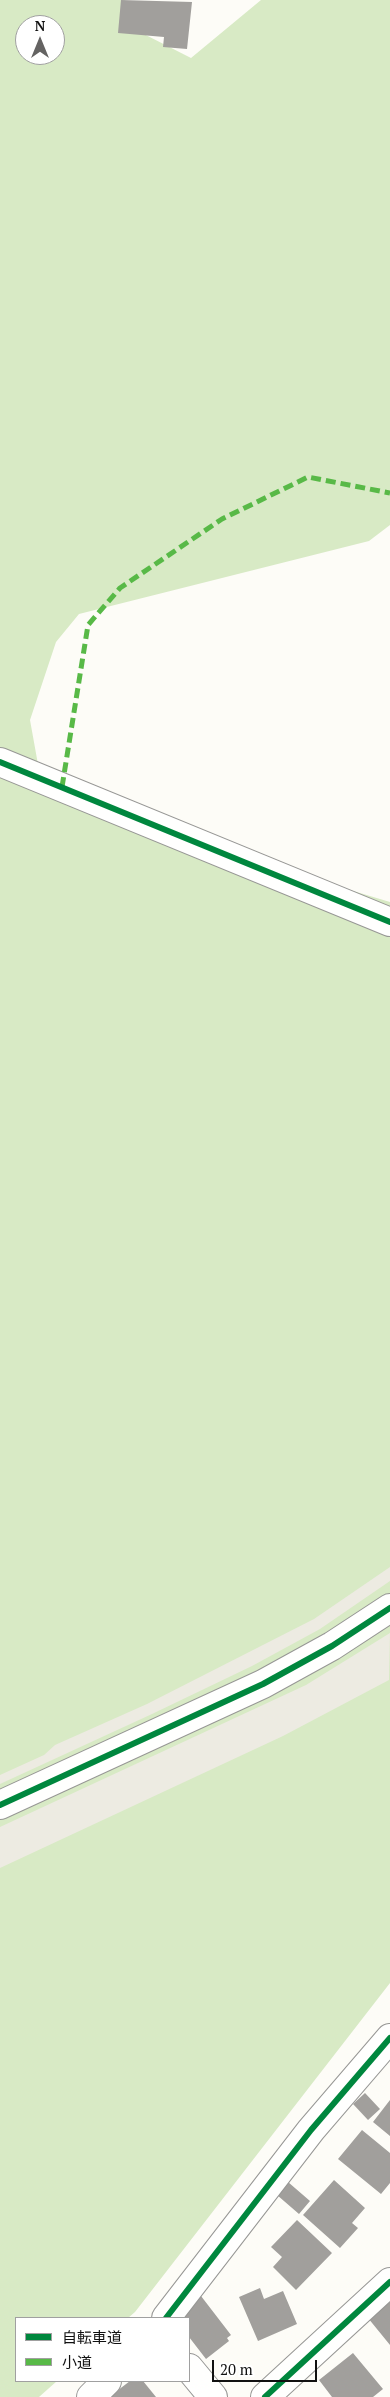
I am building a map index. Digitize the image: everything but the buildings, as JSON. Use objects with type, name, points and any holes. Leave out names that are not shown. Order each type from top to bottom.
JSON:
[{"type":"street","points":[[0,762],[390,922]]},
{"type":"street","points":[[0,1805],[162,1733],[262,1684],[332,1646],[390,1608]]},
{"type":"street","points":[[167,2317],[311,2130],[390,2038]]},
{"type":"street","points":[[265,2397],[390,2282]]},
{"type":"street","points":[[190,2369],[213,2397]]},
{"type":"street","points":[[92,2397],[106,2382]]},
{"type":"green space","points":[[0,0],[125,0],[134,29],[191,58],[261,0],[390,0],[390,525],[369,541],[79,614],[56,642],[30,720],[39,770],[66,805],[390,902],[390,1983],[135,2312],[129,2317],[15,2317],[15,2382],[56,2382],[39,2397],[0,2397]]},
{"type":"shaded area","points":[[390,1567],[390,1581],[320,1629],[252,1666],[0,1784],[0,1775],[44,1755],[55,1745],[147,1704],[314,1619]]},
{"type":"shaded area","points":[[390,1633],[389,1680],[283,1736],[0,1868],[0,1827],[306,1685]]},
{"type":"marked path","points":[[62,787],[88,625],[120,588],[222,519],[308,477],[390,493]]},
{"type":"cycle path","points":[[0,762],[390,922]]},
{"type":"cycle path","points":[[0,1805],[263,1684],[332,1646],[390,1608]]},
{"type":"cycle path","points":[[167,2317],[311,2130],[390,2038]]},
{"type":"cycle path","points":[[265,2397],[390,2282]]}]
